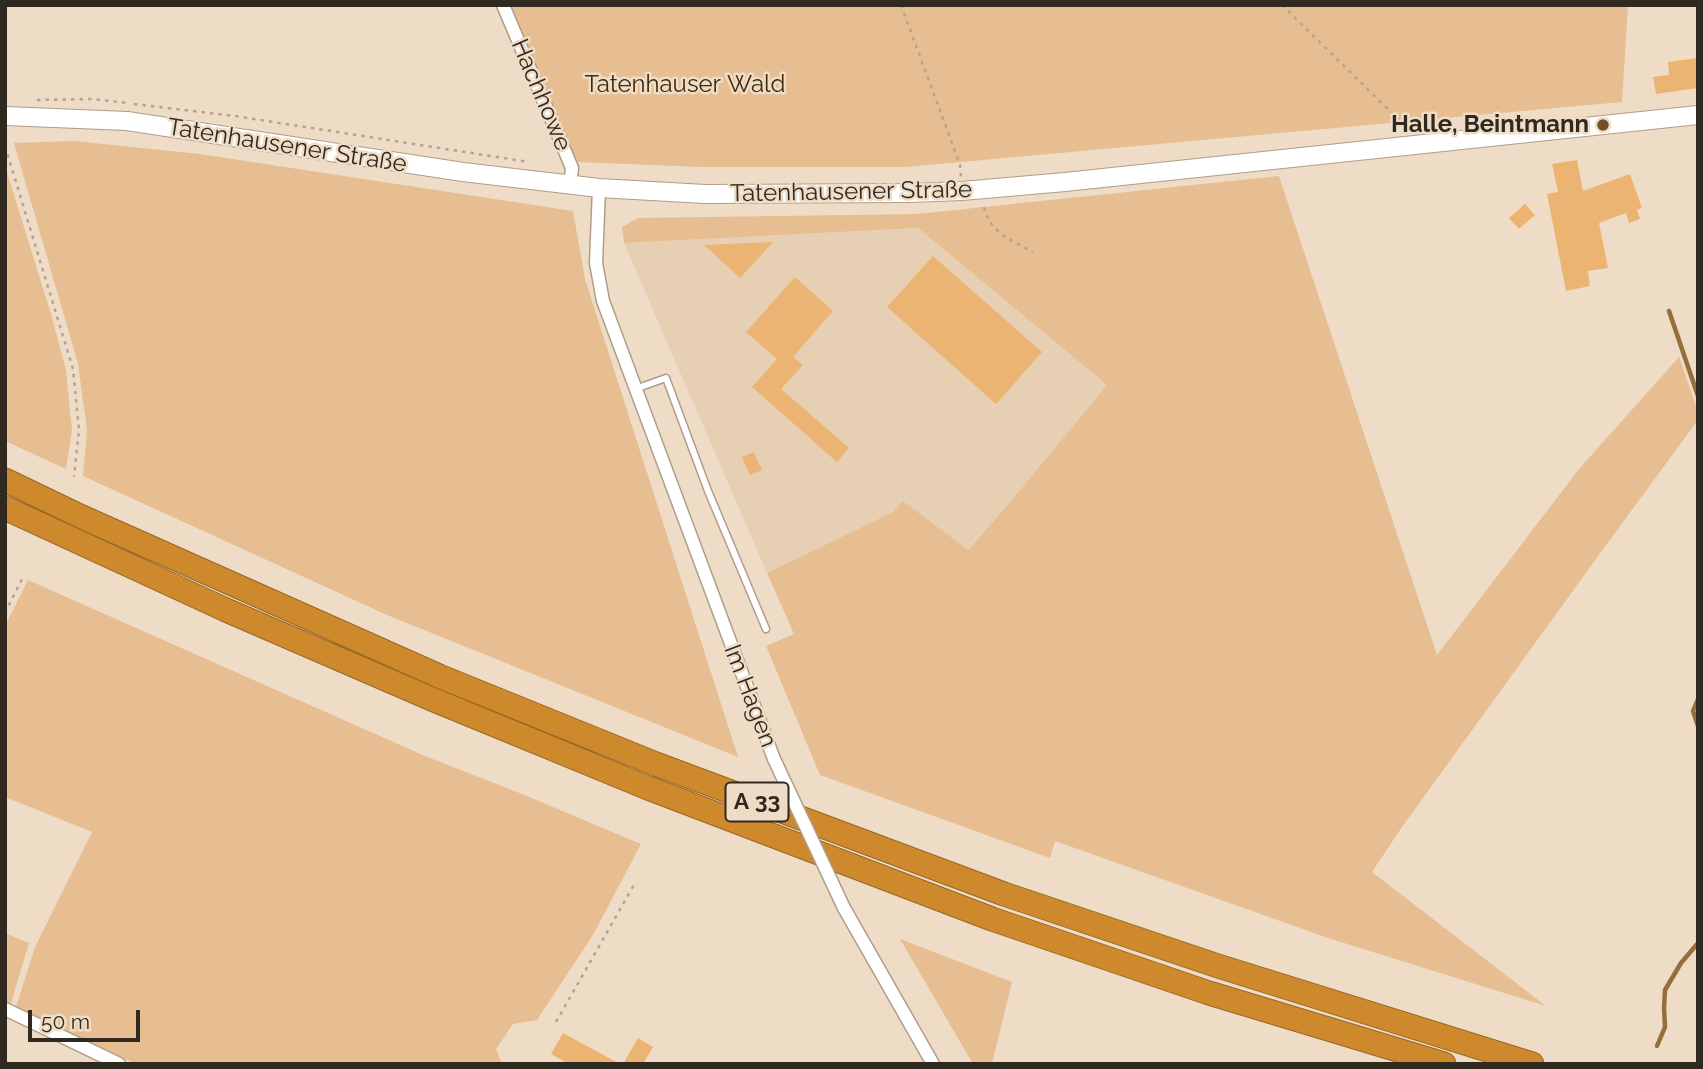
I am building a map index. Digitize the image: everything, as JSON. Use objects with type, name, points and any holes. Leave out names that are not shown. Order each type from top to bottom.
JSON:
[{"type":"highway","name":"A 33","points":[[5,480],[439,676],[656,764],[1004,894],[1218,966],[1532,1064]]},
{"type":"highway","name":"A 33","points":[[5,508],[250,620],[434,700],[661,792],[992,919],[1209,993],[1444,1064]]},
{"type":"street","name":"Hachhowe","points":[[503,5],[572,168],[570,185]]},
{"type":"street","name":"Tatenhausener Straße","points":[[5,116],[127,121],[463,172],[599,188],[705,194],[910,193],[982,189],[1698,115]]},
{"type":"street","name":"Im Hagen","points":[[599,188],[596,263],[603,301],[774,759],[844,908],[933,1064]]},
{"type":"street","points":[[5,1009],[119,1064]]},
{"type":"lane","name":"Im Hagen","points":[[635,389],[666,378],[708,491],[766,629]]},
{"type":"path","points":[[901,5],[960,165]]},
{"type":"path","points":[[1282,5],[1404,125]]},
{"type":"path","points":[[30,100],[92,99],[235,116],[531,162]]},
{"type":"path","points":[[5,146],[73,369],[79,430],[74,477]]},
{"type":"path","points":[[982,189],[984,210],[989,223],[1000,233],[1033,252]]},
{"type":"path","points":[[5,613],[23,577]]},
{"type":"path","points":[[556,1022],[635,883]]},
{"type":"shaded area","points":[[918,228],[1107,385],[967,550],[903,501],[893,512],[767,573],[624,243]]},
{"type":"green space","name":"Tatenhauser Wald","points":[[511,5],[1628,5],[1622,102],[906,167],[702,167],[576,162]]},
{"type":"green space","points":[[74,141],[200,154],[573,211],[585,279],[738,757],[387,615],[83,476],[87,430],[78,364],[14,143]]},
{"type":"green space","points":[[5,166],[66,370],[72,430],[66,469],[5,441]]},
{"type":"green space","points":[[1279,176],[1437,655],[1579,469],[1679,357],[1698,412],[1698,420],[1372,872],[1546,1006],[1328,938],[1055,841],[1050,858],[820,775],[766,646],[794,634],[767,573],[893,512],[903,501],[968,550],[1107,385],[918,228],[624,243],[622,227],[638,218],[917,214]]},
{"type":"green space","points":[[28,580],[425,756],[641,844],[593,935],[537,1020],[513,1024],[496,1049],[502,1064],[136,1064],[16,1007],[35,947],[92,832],[5,797],[5,626]]},
{"type":"green space","points":[[5,933],[29,943],[11,1003],[5,1001]]},
{"type":"green space","points":[[900,939],[1012,982],[992,1064],[973,1064]]},
{"type":"building","points":[[1697,58],[1698,88],[1656,94],[1653,77],[1669,75],[1668,62]]},
{"type":"building","points":[[1577,160],[1583,191],[1630,174],[1642,208],[1637,210],[1640,219],[1629,223],[1626,213],[1599,223],[1608,268],[1588,271],[1590,286],[1566,291],[1547,194],[1558,192],[1552,164]]},
{"type":"building","points":[[1525,204],[1535,215],[1519,229],[1509,218]]},
{"type":"building","points":[[773,242],[740,278],[704,245]]},
{"type":"building","points":[[933,256],[1042,352],[996,404],[887,307]]},
{"type":"building","points":[[795,277],[833,311],[793,357],[803,365],[781,389],[849,448],[837,462],[752,387],[777,359],[746,332]]},
{"type":"building","points":[[754,452],[762,470],[750,475],[742,457]]},
{"type":"building","points":[[563,1033],[620,1064],[569,1064],[551,1054]]},
{"type":"building","points":[[638,1038],[653,1047],[643,1064],[623,1064]]},
{"type":"waterway","points":[[1669,311],[1698,396]]},
{"type":"waterway","points":[[1698,699],[1693,711],[1698,726]]},
{"type":"waterway","points":[[1657,1046],[1665,1027],[1665,990],[1681,963],[1698,943]]},
{"type":"place","name":"Halle, Beintmann","points":[[1603,125]]}]
